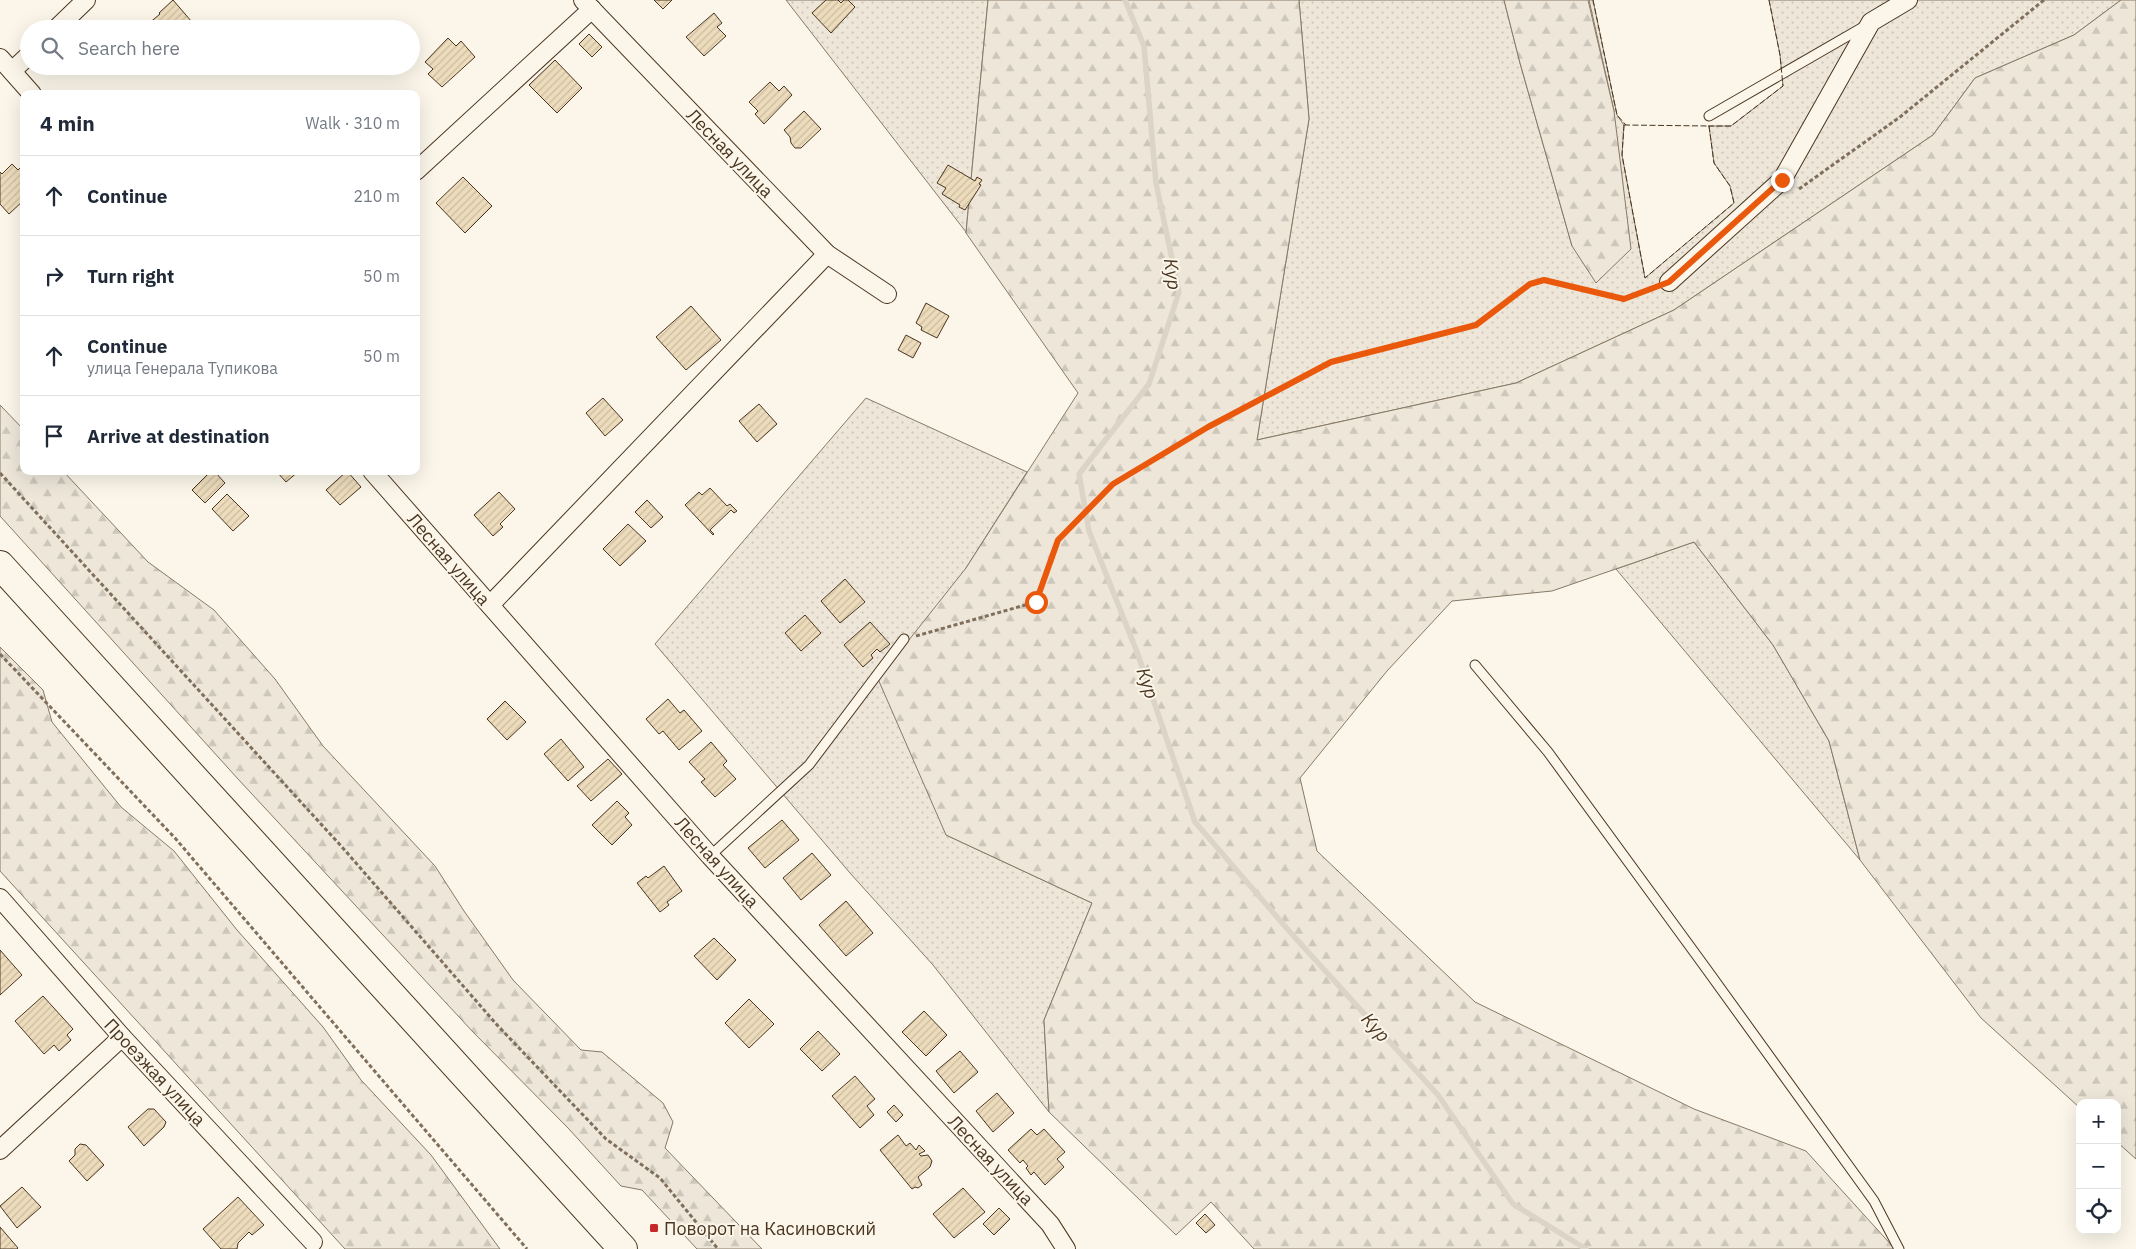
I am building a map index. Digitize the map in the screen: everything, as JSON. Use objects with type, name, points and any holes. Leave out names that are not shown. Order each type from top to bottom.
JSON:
[{"type":"main road","points":[[0,565],[623,1249]]},
{"type":"street","points":[[65,20],[86,0]]},
{"type":"street","points":[[1669,282],[1782,180],[1871,22],[1908,0]]},
{"type":"street","points":[[420,166],[587,5]]},
{"type":"street","name":"Лесная улица","points":[[587,5],[827,254],[887,294]]},
{"type":"street","points":[[20,59],[6,65],[28,90]]},
{"type":"street","points":[[490,605],[827,254]]},
{"type":"street","name":"Лесная улица","points":[[376,475],[710,856],[1050,1224],[1066,1249]]},
{"type":"street","name":"Проезжая улица","points":[[0,898],[122,1037],[313,1247]]},
{"type":"street","points":[[0,1150],[122,1037]]},
{"type":"lane","points":[[1709,116],[1871,22]]},
{"type":"lane","points":[[710,856],[809,765],[904,639]]},
{"type":"lane","points":[[1475,665],[1548,752],[1705,967],[1874,1201],[1899,1249]]},
{"type":"path","points":[[1796,191],[1900,117],[2044,0]]},
{"type":"path","points":[[904,639],[1036,602],[1058,540],[1113,484],[1208,427],[1331,362],[1476,325],[1530,284],[1544,280],[1624,299],[1669,282]]},
{"type":"path","points":[[0,473],[342,847],[498,1026],[606,1139],[660,1178],[718,1249]]},
{"type":"path","points":[[0,654],[174,838],[527,1249]]},
{"type":"green space","points":[[786,0],[988,0],[966,233],[966,232]]},
{"type":"green space","points":[[988,0],[1299,0],[1309,119],[1257,440],[1516,383],[1674,310],[1933,135],[1975,78],[2074,35],[2121,0],[2136,0],[2136,1159],[2121,1146],[2121,1099],[2076,1099],[2076,1104],[1981,1018],[1860,860],[1829,741],[1773,645],[1694,542],[1552,591],[1452,601],[1387,671],[1300,778],[1317,851],[1475,1002],[1694,1109],[1806,1151],[1895,1249],[1254,1249],[1211,1202],[1176,1235],[1049,1112],[1044,1020],[1092,903],[946,835],[878,679],[966,568],[1078,393],[966,233]]},
{"type":"green space","points":[[1299,0],[1504,0],[1572,246],[1614,111],[1589,0],[1593,0],[1617,115],[1624,125],[1622,155],[1645,278],[1734,203],[1730,186],[1714,163],[1709,126],[1731,126],[1783,86],[1780,55],[1769,0],[2121,0],[2074,35],[1975,78],[1933,135],[1674,310],[1516,383],[1257,440],[1309,119]]},
{"type":"green space","points":[[1504,0],[1588,0],[1614,111],[1631,249],[1596,283],[1572,246]]},
{"type":"green space","points":[[866,398],[1027,472],[966,568],[946,835],[1092,903],[1044,1020],[1049,1112],[933,965],[850,873],[655,644]]},
{"type":"green space","points":[[0,405],[20,426],[20,475],[67,475],[148,562],[214,610],[275,679],[323,746],[435,866],[513,980],[581,1050],[602,1052],[663,1103],[673,1122],[665,1148],[762,1249],[697,1249],[642,1190],[621,1186],[568,1128],[473,1032],[238,779],[0,516]]},
{"type":"green space","points":[[1694,542],[1773,645],[1829,741],[1860,860],[1616,569]]},
{"type":"green space","points":[[0,647],[43,690],[52,722],[121,807],[174,851],[237,930],[323,1027],[361,1080],[431,1155],[500,1249],[345,1249],[0,871]]},
{"type":"building","points":[[173,0],[190,20],[153,20]]},
{"type":"building","points":[[654,0],[672,0],[663,9]]},
{"type":"building","points":[[826,0],[838,0],[841,3],[844,0],[848,0],[855,7],[831,33],[812,13]]},
{"type":"building","points":[[714,13],[722,23],[717,27],[726,36],[704,56],[686,37]]},
{"type":"building","points":[[589,34],[602,47],[592,57],[579,44]]},
{"type":"building","points":[[448,38],[456,46],[461,41],[475,57],[442,87],[428,74],[433,69],[425,62]]},
{"type":"building","points":[[555,60],[582,88],[557,113],[529,85]]},
{"type":"building","points":[[770,82],[779,91],[784,86],[792,95],[764,124],[755,114],[758,111],[749,102]]},
{"type":"building","points":[[804,111],[821,129],[801,148],[795,148],[784,130]]},
{"type":"building","points":[[12,164],[18,170],[20,168],[20,204],[9,214],[0,204],[0,172],[2,174]]},
{"type":"building","points":[[948,165],[975,181],[977,177],[982,180],[979,184],[981,185],[965,210],[942,194],[946,188],[937,183]]},
{"type":"building","points":[[463,177],[492,206],[465,233],[436,203]]},
{"type":"building","points":[[926,303],[949,316],[937,338],[921,330],[922,327],[916,323]]},
{"type":"building","points":[[691,306],[721,340],[686,370],[656,337]]},
{"type":"building","points":[[906,335],[921,343],[913,358],[898,350]]},
{"type":"building","points":[[603,398],[623,420],[605,436],[586,413]]},
{"type":"building","points":[[759,404],[777,424],[757,442],[739,421]]},
{"type":"building","points":[[207,475],[218,475],[225,483],[205,503],[192,490]]},
{"type":"building","points":[[280,475],[294,475],[286,482]]},
{"type":"building","points":[[343,475],[350,475],[361,487],[340,505],[326,490]]},
{"type":"building","points":[[710,488],[727,506],[730,504],[737,511],[734,513],[731,510],[710,530],[713,535],[685,505],[699,492],[702,495]]},
{"type":"building","points":[[499,492],[515,509],[500,524],[503,527],[493,536],[474,515]]},
{"type":"building","points":[[227,494],[249,516],[233,531],[212,509]]},
{"type":"building","points":[[647,500],[663,517],[651,528],[635,512]]},
{"type":"building","points":[[628,524],[646,541],[620,566],[603,549]]},
{"type":"building","points":[[845,579],[865,602],[840,623],[821,601]]},
{"type":"building","points":[[805,615],[821,633],[801,651],[785,633]]},
{"type":"building","points":[[870,622],[890,644],[880,652],[877,649],[871,655],[873,658],[863,667],[844,645]]},
{"type":"building","points":[[668,699],[680,713],[684,710],[702,731],[679,750],[663,731],[659,734],[646,719]]},
{"type":"building","points":[[505,701],[526,722],[507,740],[487,719]]},
{"type":"building","points":[[561,739],[584,767],[568,781],[544,754]]},
{"type":"building","points":[[711,742],[727,761],[723,765],[736,779],[715,797],[701,782],[705,779],[689,762]]},
{"type":"building","points":[[608,759],[622,774],[591,801],[577,786]]},
{"type":"building","points":[[617,801],[629,813],[625,817],[632,825],[612,845],[592,825]]},
{"type":"building","points":[[782,820],[799,840],[765,868],[748,848]]},
{"type":"building","points":[[812,853],[831,875],[801,900],[783,878]]},
{"type":"building","points":[[664,866],[682,891],[667,902],[669,905],[660,912],[637,883],[646,876],[648,878]]},
{"type":"building","points":[[846,901],[873,933],[846,956],[819,925]]},
{"type":"building","points":[[714,938],[736,960],[717,980],[694,956]]},
{"type":"building","points":[[0,950],[22,975],[0,995]]},
{"type":"building","points":[[43,996],[73,1029],[67,1035],[71,1040],[59,1051],[54,1045],[44,1054],[15,1021]]},
{"type":"building","points":[[749,999],[774,1024],[749,1048],[725,1023]]},
{"type":"building","points":[[924,1011],[947,1035],[926,1056],[902,1032]]},
{"type":"building","points":[[818,1031],[840,1054],[822,1071],[800,1049]]},
{"type":"building","points":[[960,1051],[978,1072],[954,1093],[936,1071]]},
{"type":"building","points":[[855,1076],[875,1099],[867,1106],[874,1115],[860,1128],[832,1096]]},
{"type":"building","points":[[997,1093],[1014,1113],[993,1132],[976,1111]]},
{"type":"building","points":[[894,1105],[903,1115],[896,1122],[887,1112]]},
{"type":"building","points":[[148,1109],[154,1109],[166,1122],[164,1127],[144,1146],[128,1127]]},
{"type":"building","points":[[1031,1129],[1037,1135],[1044,1129],[1065,1152],[1057,1159],[1064,1167],[1045,1185],[1034,1172],[1031,1175],[1026,1168],[1028,1166],[1023,1160],[1020,1163],[1008,1150]]},
{"type":"building","points":[[898,1135],[906,1146],[910,1143],[916,1150],[919,1145],[925,1151],[919,1154],[921,1156],[928,1155],[932,1161],[930,1167],[918,1177],[922,1185],[918,1188],[912,1189],[880,1150]]},
{"type":"building","points":[[80,1144],[86,1145],[104,1165],[87,1181],[69,1161],[75,1155],[75,1149]]},
{"type":"building","points":[[22,1187],[41,1207],[17,1228],[0,1206]]},
{"type":"building","points":[[963,1188],[985,1212],[954,1238],[933,1214]]},
{"type":"building","points":[[238,1197],[264,1225],[252,1235],[249,1232],[238,1243],[237,1249],[221,1249],[203,1229]]},
{"type":"building","points":[[999,1208],[1010,1219],[994,1235],[983,1224]]},
{"type":"building","points":[[1205,1214],[1215,1225],[1206,1233],[1196,1223]]},
{"type":"building","points":[[0,1227],[18,1248],[17,1249],[0,1249]]},
{"type":"waterway","name":"Кур","points":[[1125,0],[1144,46],[1156,183],[1179,292],[1149,384],[1079,474],[1089,531],[1137,652],[1195,822],[1290,932],[1438,1095],[1513,1204],[1586,1249]]},
{"type":"fence","points":[[1593,0],[1617,115],[1626,125]]},
{"type":"fence","points":[[1708,126],[1731,126],[1783,86],[1780,55],[1769,0]]},
{"type":"fence","points":[[1624,125],[1709,126],[1714,163],[1730,186],[1734,203],[1645,278],[1622,155],[1624,125]]},
{"type":"place","name":"Поворот на Касиновский","points":[[654,1228]]},
{"type":"route","points":[[1036,602],[1058,540],[1113,484],[1208,427],[1331,362],[1476,325],[1530,284],[1544,280],[1624,299],[1669,282],[1782,180]]}]
